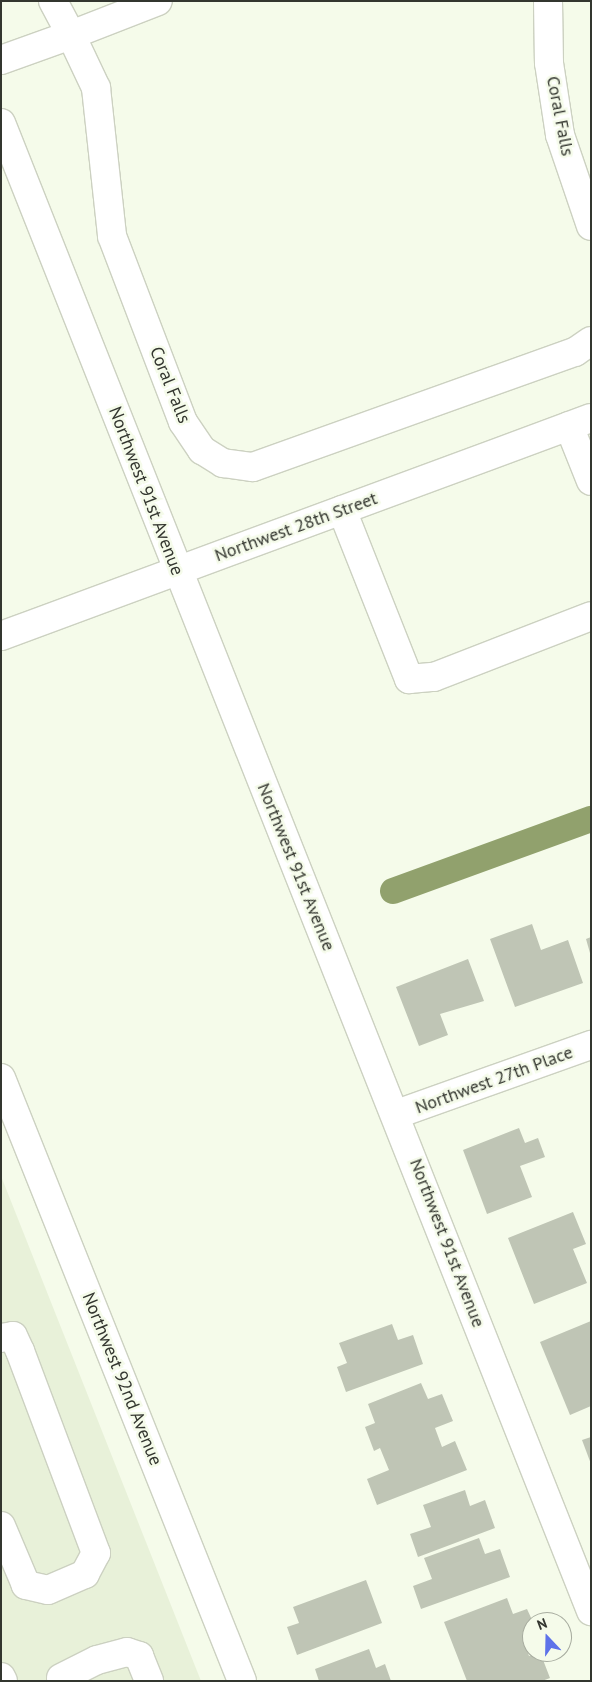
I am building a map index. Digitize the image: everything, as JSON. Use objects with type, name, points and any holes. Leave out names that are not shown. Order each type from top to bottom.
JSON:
[{"type":"street","name":"Coral Falls","points":[[53,1],[96,88],[112,236],[183,422],[202,450],[223,463],[253,467],[576,352],[591,341]]},
{"type":"street","points":[[1,60],[158,1]]},
{"type":"street","name":"Coral Falls","points":[[548,1],[550,63],[560,135],[591,226]]},
{"type":"street","name":"Northwest 91st Avenue","points":[[1,123],[177,572],[396,1114],[591,1611]]},
{"type":"street","points":[[580,422],[591,482]]},
{"type":"street","name":"Northwest 28th Street","points":[[1,636],[580,422]]},
{"type":"street","points":[[342,510],[409,679],[434,676],[591,616]]},
{"type":"street","name":"Northwest 27th Place","points":[[396,1114],[591,1045]]},
{"type":"street","name":"Northwest 92nd Avenue","points":[[1,1078],[242,1681]]},
{"type":"street","points":[[1,1338],[13,1336],[20,1351],[96,1552],[85,1574],[48,1590],[26,1585],[1,1526]]},
{"type":"street","points":[[59,1680],[97,1660],[127,1652],[144,1668]]},
{"type":"street","points":[[1,1677],[3,1681]]},
{"type":"shaded area","points":[[1,1176],[201,1681],[1,1681]]},
{"type":"building","points":[[532,924],[541,950],[568,940],[583,983],[515,1007],[490,939]]},
{"type":"building","points":[[591,937],[591,953],[590,953],[586,939]]},
{"type":"building","points":[[468,959],[484,1001],[440,1014],[448,1035],[419,1046],[396,987]]},
{"type":"building","points":[[519,1128],[525,1143],[538,1138],[545,1157],[520,1166],[532,1197],[487,1214],[463,1150]]},
{"type":"building","points":[[573,1212],[586,1244],[573,1249],[587,1283],[534,1304],[508,1238]]},
{"type":"building","points":[[591,1321],[591,1406],[570,1415],[540,1342]]},
{"type":"building","points":[[392,1324],[398,1340],[413,1335],[423,1364],[346,1392],[337,1367],[347,1363],[339,1343]]},
{"type":"building","points":[[421,1383],[428,1399],[442,1394],[453,1421],[435,1428],[442,1447],[455,1441],[467,1470],[377,1505],[367,1479],[389,1470],[380,1448],[374,1451],[365,1427],[375,1423],[368,1404]]},
{"type":"building","points":[[591,1437],[591,1464],[582,1440]]},
{"type":"building","points":[[465,1490],[470,1506],[485,1500],[495,1528],[418,1557],[410,1534],[431,1527],[423,1505]]},
{"type":"building","points":[[479,1538],[485,1554],[500,1549],[510,1577],[421,1609],[413,1586],[432,1579],[424,1558]]},
{"type":"building","points":[[366,1580],[382,1623],[297,1655],[287,1627],[299,1623],[293,1607]]},
{"type":"building","points":[[507,1598],[513,1614],[527,1609],[528,1612],[522,1612],[522,1662],[544,1662],[550,1678],[542,1681],[467,1681],[444,1622]]},
{"type":"building","points":[[369,1649],[376,1668],[385,1664],[391,1681],[319,1681],[315,1669]]},
{"type":"waterway","points":[[393,891],[591,819]]}]
